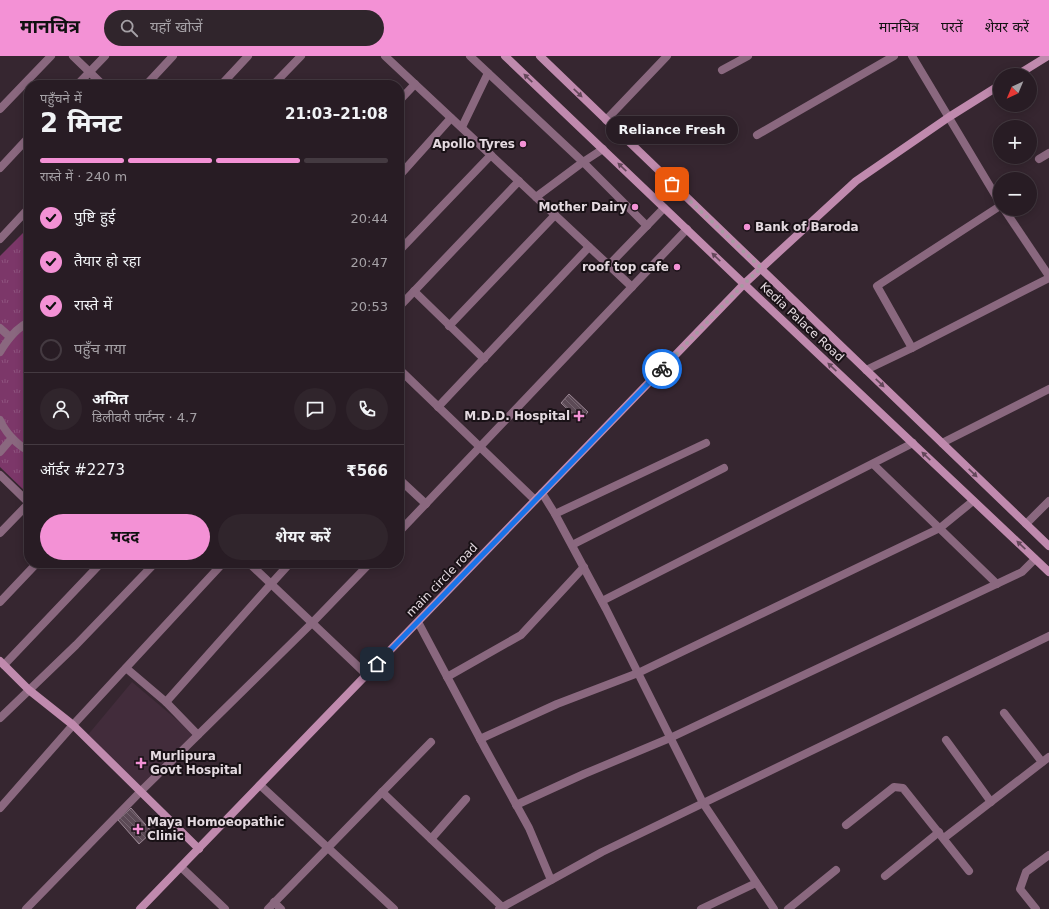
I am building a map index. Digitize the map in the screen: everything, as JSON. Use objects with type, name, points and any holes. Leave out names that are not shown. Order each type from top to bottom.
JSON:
[{"type":"street","points":[[28,80],[51,56]]},
{"type":"street","points":[[73,56],[98,80]]},
{"type":"street","points":[[82,80],[105,56]]},
{"type":"street","points":[[151,80],[173,56]]},
{"type":"street","points":[[226,80],[248,56]]},
{"type":"street","points":[[278,80],[301,56]]},
{"type":"street","points":[[385,56],[632,287]]},
{"type":"street","points":[[470,56],[583,162],[646,226]]},
{"type":"street","name":"Kedia Palace Road","points":[[505,56],[1049,572]]},
{"type":"street","name":"Kedia Palace Road","points":[[540,56],[1049,546]]},
{"type":"street","points":[[606,120],[667,56]]},
{"type":"street","points":[[722,70],[748,56]]},
{"type":"street","points":[[757,135],[894,56]]},
{"type":"street","points":[[912,56],[993,191]]},
{"type":"street","points":[[1028,68],[1046,56]]},
{"type":"street","points":[[462,127],[488,73]]},
{"type":"street","points":[[0,109],[24,84]]},
{"type":"street","points":[[404,96],[415,84]]},
{"type":"street","name":"main circle road","points":[[140,909],[744,284],[856,181],[949,117],[993,89]]},
{"type":"street","points":[[404,170],[451,118]]},
{"type":"street","points":[[0,168],[24,142]]},
{"type":"street","points":[[536,197],[603,149]]},
{"type":"street","points":[[1039,159],[1049,153]]},
{"type":"street","points":[[404,246],[491,155]]},
{"type":"street","points":[[404,302],[519,181]]},
{"type":"street","points":[[609,265],[664,208]]},
{"type":"street","points":[[912,348],[877,286],[993,211]]},
{"type":"street","points":[[0,239],[24,213]]},
{"type":"street","points":[[449,326],[555,215]]},
{"type":"street","points":[[866,370],[912,348],[1049,277],[1009,216]]},
{"type":"street","points":[[404,527],[687,230]]},
{"type":"street","points":[[438,407],[589,247]]},
{"type":"street","points":[[414,291],[484,359]]},
{"type":"street","points":[[0,352],[10,337],[24,325]]},
{"type":"street","points":[[0,328],[10,337]]},
{"type":"street","points":[[405,376],[535,500]]},
{"type":"street","points":[[942,443],[1049,389]]},
{"type":"street","points":[[0,420],[12,438],[24,448]]},
{"type":"street","points":[[0,452],[12,438]]},
{"type":"street","points":[[555,514],[706,444]]},
{"type":"street","points":[[602,601],[913,444]]},
{"type":"street","points":[[873,464],[997,584]]},
{"type":"street","points":[[572,545],[724,468]]},
{"type":"street","points":[[0,475],[24,498]]},
{"type":"street","points":[[404,484],[426,504]]},
{"type":"street","points":[[542,493],[602,601],[703,803],[774,909]]},
{"type":"street","points":[[480,739],[557,704],[638,673],[940,528],[974,501]]},
{"type":"street","points":[[1026,524],[1049,501]]},
{"type":"street","points":[[0,533],[24,508]]},
{"type":"street","points":[[516,804],[670,738],[997,584],[1022,572],[1035,559]]},
{"type":"street","points":[[0,602],[32,568]]},
{"type":"street","points":[[93,568],[2,663],[29,690],[74,725],[199,849]]},
{"type":"street","points":[[0,718],[76,645],[150,568]]},
{"type":"street","points":[[0,808],[218,568]]},
{"type":"street","points":[[254,568],[367,675]]},
{"type":"street","points":[[166,702],[285,568]]},
{"type":"street","points":[[26,909],[141,791],[312,623],[365,568]]},
{"type":"street","points":[[448,676],[521,635],[584,568]]},
{"type":"street","points":[[418,622],[529,828],[551,880]]},
{"type":"street","points":[[382,792],[501,908],[602,852],[1049,636]]},
{"type":"street","points":[[126,668],[166,702],[198,735]]},
{"type":"street","points":[[1004,713],[1042,762]]},
{"type":"street","points":[[946,740],[991,802]]},
{"type":"street","points":[[268,909],[431,742]]},
{"type":"street","points":[[885,876],[941,835],[991,802],[1049,757]]},
{"type":"street","points":[[260,785],[394,909]]},
{"type":"street","points":[[846,825],[894,787],[904,788],[970,871]]},
{"type":"street","points":[[431,839],[466,799]]},
{"type":"street","points":[[1036,909],[1020,889],[1026,872],[1049,855]]},
{"type":"street","points":[[181,867],[225,909]]},
{"type":"street","points":[[788,909],[836,870]]},
{"type":"street","points":[[701,909],[756,883]]},
{"type":"street","points":[[274,902],[281,909]]},
{"type":"shaded area","name":"Murlipura Govt Hospital","points":[[132,682],[195,735],[141,791],[87,736]]},
{"type":"green space","points":[[24,232],[24,490],[0,467],[0,256]]},
{"type":"building","points":[[569,394],[588,412],[580,421],[561,403]]},
{"type":"building","points":[[131,808],[152,832],[139,844],[118,820]]},
{"type":"way so far","points":[[662,369],[761,268],[672,184]]},
{"type":"place","name":"Apollo Tyres","points":[[523,144]]},
{"type":"place","name":"Reliance Fresh","points":[[672,184]]},
{"type":"place","name":"Mother Dairy","points":[[635,207]]},
{"type":"place","name":"Bank of Baroda","points":[[747,227]]},
{"type":"place","name":"roof top cafe","points":[[677,267]]},
{"type":"place","name":"M.D.D. Hospital","points":[[579,416]]},
{"type":"place","name":"Murlipura Govt Hospital","points":[[141,763]]},
{"type":"place","name":"Maya Homoeopathic Clinic","points":[[138,829]]},
{"type":"route","points":[[377,664],[662,369]]}]
